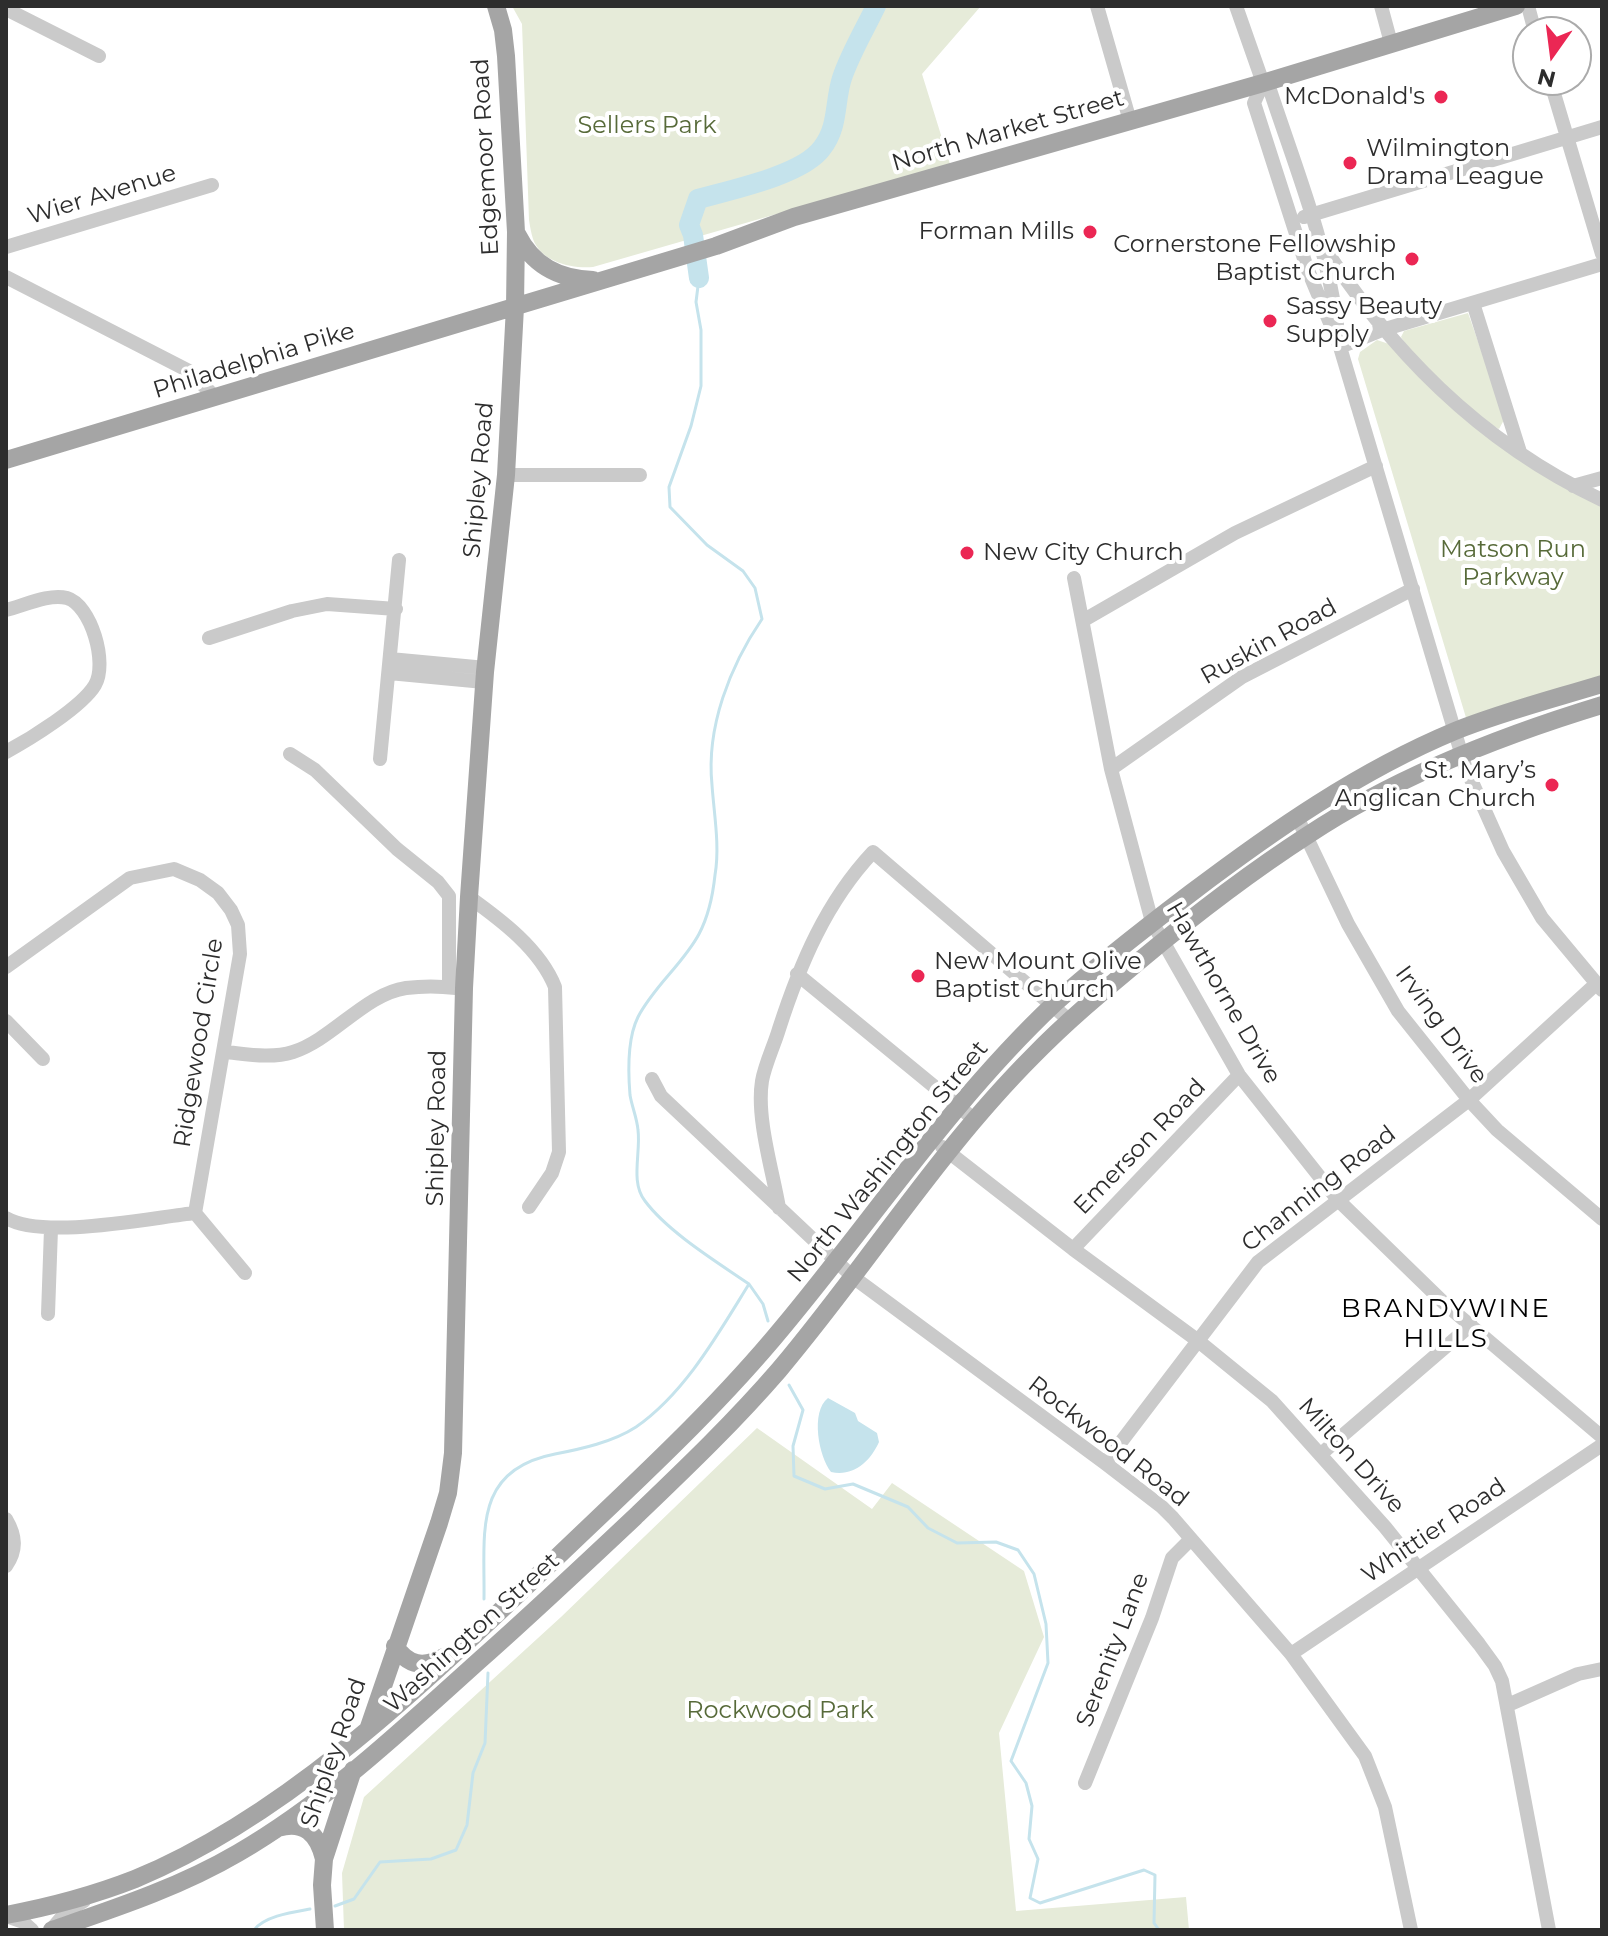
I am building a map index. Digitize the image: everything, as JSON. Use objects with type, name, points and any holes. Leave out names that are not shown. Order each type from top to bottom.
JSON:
[{"type":"main road","name":"Edgemoor Road","points":[[496,6],[506,56],[516,232],[515,307]]},
{"type":"main road","name":"North Market Street","points":[[515,307],[716,246],[794,217],[1263,83],[1516,6]]},
{"type":"main road","points":[[516,232],[542,266],[567,277],[599,281]]},
{"type":"main road","name":"Philadelphia Pike","points":[[6,460],[515,307]]},
{"type":"main road","name":"Shipley Road","points":[[325,1930],[324,1859],[439,1523],[451,1473],[456,988],[469,897],[485,675],[506,475],[515,307]]},
{"type":"main road","name":"North Washington Street","points":[[368,1730],[461,1647],[685,1435],[762,1352],[958,1107],[1053,1006],[1152,922],[1252,847],[1373,771],[1456,730],[1602,684]]},
{"type":"main road","name":"North Washington Street","points":[[853,1277],[975,1120],[1028,1060],[1069,1020],[1164,941],[1306,836],[1361,804],[1443,762],[1529,727],[1602,705]]},
{"type":"main road","name":"Washington Street","points":[[52,1930],[167,1887],[226,1859],[275,1829],[352,1773],[481,1659],[691,1464],[778,1371],[853,1277]]},
{"type":"main road","points":[[395,1646],[406,1659],[423,1665],[435,1662],[461,1647]]},
{"type":"main road","name":"Washington Street","points":[[6,1916],[45,1908],[135,1879],[251,1818],[368,1730]]},
{"type":"main road","points":[[275,1829],[295,1825],[307,1829],[316,1838],[324,1859]]},
{"type":"street","points":[[1097,6],[1130,121]]},
{"type":"street","points":[[1236,6],[1263,83],[1270,90],[1311,215],[1334,299],[1340,347]]},
{"type":"street","points":[[1381,6],[1391,43]]},
{"type":"street","points":[[6,9],[99,56]]},
{"type":"street","points":[[1263,83],[1254,103],[1307,268],[1340,347],[1462,756],[1515,872],[1542,918],[1599,987]]},
{"type":"street","points":[[1555,96],[1602,254]]},
{"type":"street","points":[[1291,222],[1602,127]]},
{"type":"street","name":"Wier Avenue","points":[[6,247],[212,185]]},
{"type":"street","points":[[1316,235],[1382,330],[1465,412],[1520,452],[1573,486],[1602,500]]},
{"type":"street","points":[[1340,347],[1382,330],[1602,264]]},
{"type":"street","points":[[6,277],[189,371],[215,397]]},
{"type":"street","points":[[1473,303],[1520,452]]},
{"type":"street","points":[[1084,620],[1235,533],[1376,466]]},
{"type":"street","points":[[506,475],[640,475]]},
{"type":"street","points":[[1573,486],[1602,478]]},
{"type":"street","points":[[380,759],[399,560]]},
{"type":"street","name":"Hawthorne Drive","points":[[1074,578],[1111,769],[1152,922],[1239,1075],[1338,1200],[1471,1325],[1602,1437]]},
{"type":"street","name":"Ruskin Road","points":[[1111,769],[1242,677],[1413,589]]},
{"type":"street","points":[[6,610],[57,597],[69,599],[81,606],[101,659],[98,681],[86,698],[6,752]]},
{"type":"street","points":[[209,638],[292,611],[327,604],[396,609]]},
{"type":"street","points":[[390,666],[485,675]]},
{"type":"street","points":[[225,1052],[264,1056],[292,1052],[326,1036],[370,1003],[404,988],[456,988],[449,896],[438,882],[397,849],[315,770],[290,754]]},
{"type":"street","name":"Irving Drive","points":[[1297,817],[1348,924],[1398,1011],[1497,1130],[1602,1219]]},
{"type":"street","points":[[779,1208],[763,1118],[762,1082],[797,974],[828,910],[873,852],[1069,1020]]},
{"type":"street","name":"Ridgewood Circle","points":[[6,967],[130,878],[174,869],[200,880],[218,893],[238,925],[240,954],[195,1213]]},
{"type":"street","points":[[469,897],[499,918],[548,968],[555,987],[559,1152],[552,1173],[529,1207]]},
{"type":"street","points":[[797,974],[975,1120]]},
{"type":"street","name":"Channing Road","points":[[1105,1463],[1258,1262],[1469,1100],[1599,987]]},
{"type":"street","points":[[6,1021],[43,1059]]},
{"type":"street","name":"Emerson Road","points":[[1073,1249],[1239,1075]]},
{"type":"street","name":"Rockwood Road","points":[[652,1079],[661,1096],[853,1277],[1162,1507],[1191,1539],[1291,1654],[1365,1756],[1385,1807],[1411,1930]]},
{"type":"street","name":"Milton Drive","points":[[933,1139],[1073,1249],[1253,1383],[1385,1527],[1495,1666],[1508,1705],[1549,1930]]},
{"type":"street","points":[[6,1218],[51,1229],[195,1213],[245,1273]]},
{"type":"street","points":[[48,1314],[51,1229]]},
{"type":"street","points":[[1321,1454],[1471,1325]]},
{"type":"street","name":"Whittier Road","points":[[1291,1654],[1602,1445]]},
{"type":"street","points":[[6,1519],[14,1532],[14,1555],[6,1566]]},
{"type":"street","name":"Serenity Lane","points":[[1085,1783],[1152,1618],[1172,1558],[1191,1539]]},
{"type":"street","points":[[1508,1705],[1578,1674],[1602,1669]]},
{"type":"street","points":[[52,1930],[67,1911],[80,1903],[135,1879]]},
{"type":"street","points":[[6,1916],[23,1922],[32,1930]]},
{"type":"green space","name":"Sellers Park","points":[[512,6],[981,6],[922,74],[950,164],[585,267],[567,265],[550,258],[537,247],[532,237],[522,24]]},
{"type":"green space","points":[[1468,313],[1505,418],[1499,429],[1446,387],[1401,337],[1404,331]]},
{"type":"green space","name":"Matson Run Parkway","points":[[1377,340],[1389,344],[1418,375],[1602,505],[1602,680],[1467,721],[1358,359],[1360,352]]},
{"type":"green space","name":"Rockwood Park","points":[[757,1428],[872,1509],[892,1483],[1024,1571],[1044,1637],[999,1733],[1016,1911],[1186,1897],[1189,1930],[344,1930],[342,1873],[364,1797],[561,1617]]},
{"type":"water","points":[[828,1398],[855,1413],[858,1421],[877,1433],[879,1442],[871,1456],[847,1472],[831,1472],[820,1446],[819,1413]]},
{"type":"waterway","points":[[699,278],[689,225],[698,199],[783,174],[813,158],[831,131],[845,69],[876,6]]},
{"type":"waterway","points":[[484,1599],[485,1529],[489,1508],[496,1490],[509,1474],[528,1462],[617,1437],[654,1413],[699,1362],[749,1284],[680,1235],[645,1201],[638,1185],[639,1139],[629,1086],[630,1045],[638,1017],[692,945],[707,913],[716,864],[711,763],[717,719],[731,677],[762,619],[755,588],[743,571],[707,545],[670,507],[669,487],[691,426],[701,386],[701,330],[696,302],[699,278]]},
{"type":"waterway","points":[[749,1284],[763,1304],[768,1321]]},
{"type":"waterway","points":[[789,1385],[803,1410],[793,1446],[794,1476],[825,1489],[853,1484],[908,1507],[928,1528],[957,1543],[996,1542],[1018,1550],[1034,1574],[1046,1624],[1048,1663],[1011,1761],[1026,1783],[1032,1806],[1029,1839],[1038,1859],[1030,1898],[1040,1903],[1144,1870],[1155,1875],[1154,1923],[1159,1930]]},
{"type":"waterway","points":[[335,1906],[354,1899],[380,1862],[431,1859],[456,1850],[467,1825],[473,1773],[485,1743],[488,1673]]},
{"type":"waterway","points":[[254,1930],[272,1918],[310,1909]]},
{"type":"place","name":"McDonald's","points":[[1441,97]]},
{"type":"place","name":"Wilmington Drama League","points":[[1350,163]]},
{"type":"place","name":"Forman Mills","points":[[1090,232]]},
{"type":"place","name":"Cornerstone Fellowship Baptist Church","points":[[1412,259]]},
{"type":"place","name":"Sassy Beauty Supply","points":[[1270,321]]},
{"type":"place","name":"New City Church","points":[[967,553]]},
{"type":"place","name":"St. Mary’s Anglican Church","points":[[1552,785]]},
{"type":"place","name":"New Mount Olive Baptist Church","points":[[918,976]]},
{"type":"district","name":"BRANDYWINE HILLS","points":[[1446,1324]]}]
